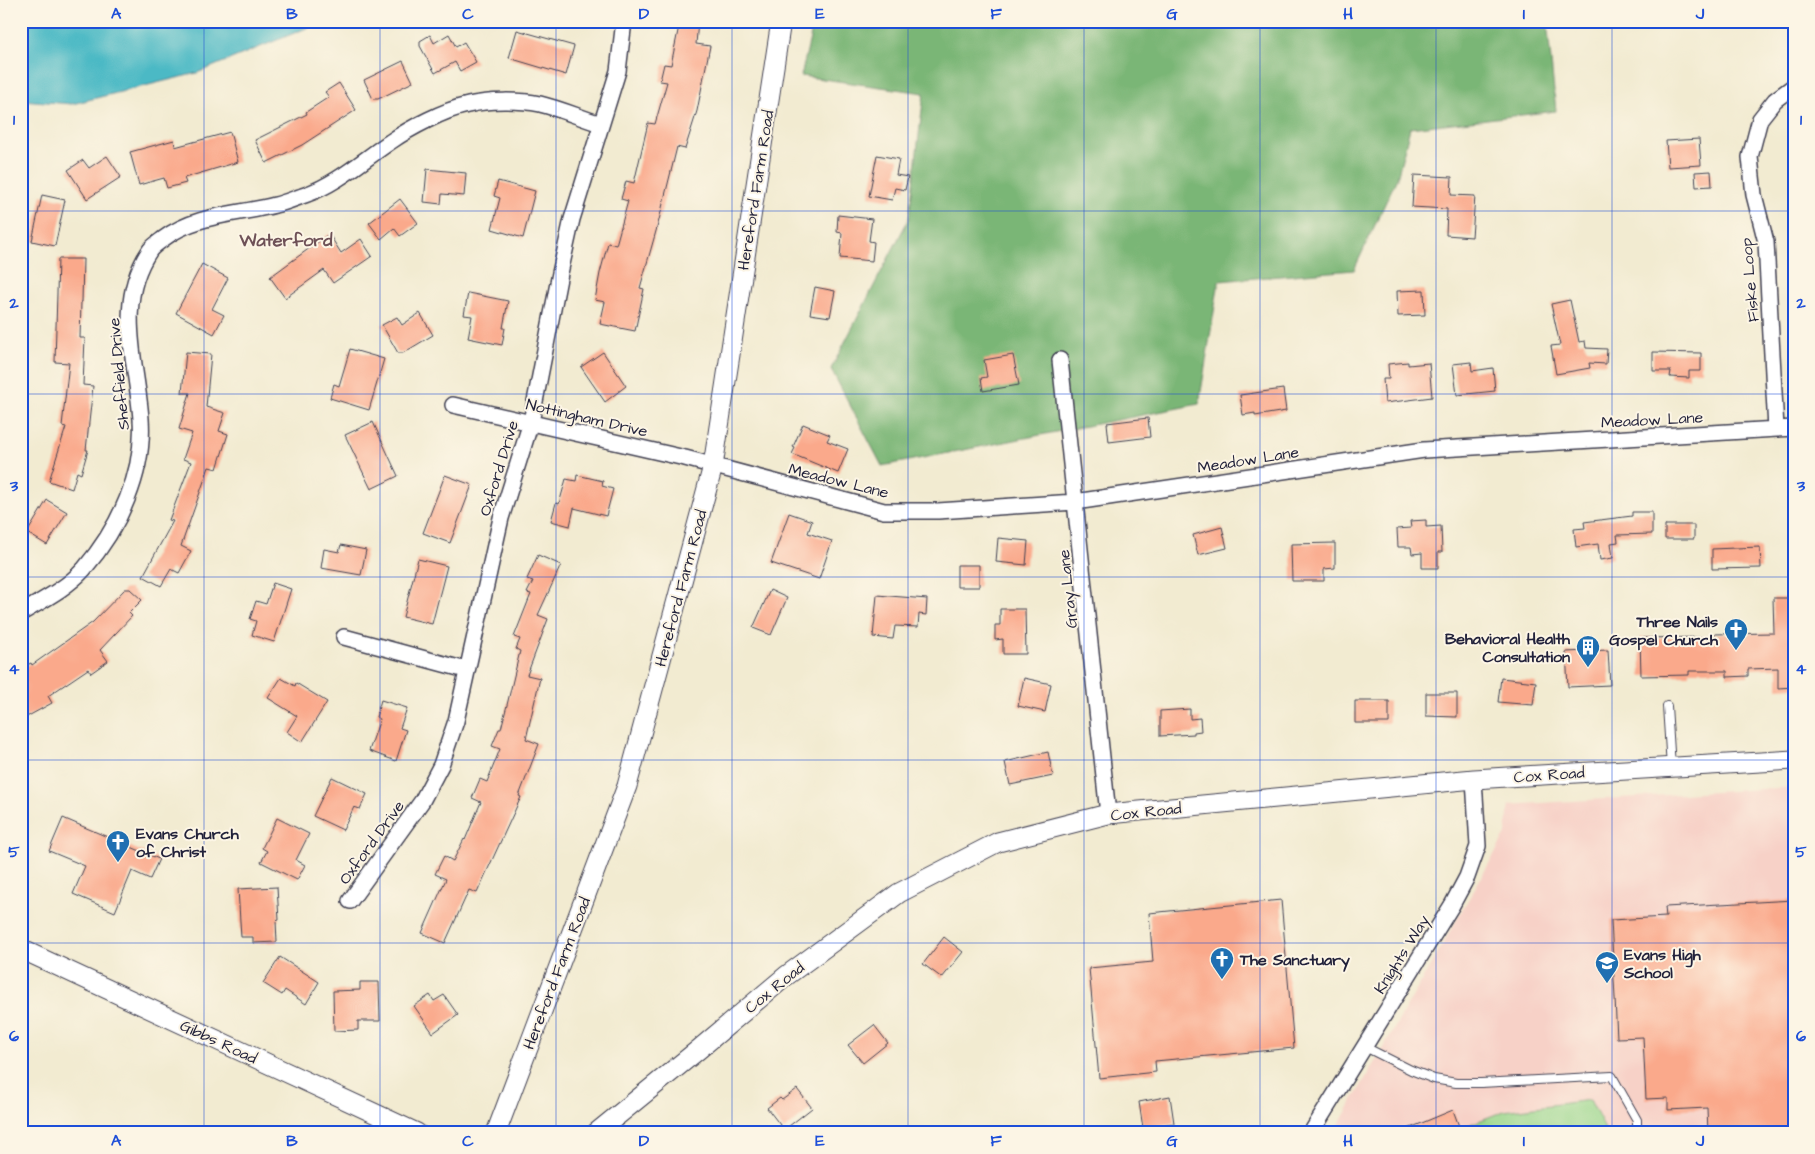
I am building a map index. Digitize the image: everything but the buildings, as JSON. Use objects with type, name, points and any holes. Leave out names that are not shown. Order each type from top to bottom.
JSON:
[{"type":"street","name":"Oxford Drive","points":[[350,901],[422,801],[441,765],[456,722],[501,518],[531,422],[572,219],[618,71],[624,21]]},
{"type":"street","name":"Hereford Farm Road","points":[[496,1133],[627,786],[713,466],[781,21]]},
{"type":"street","name":"Fiske Loop","points":[[1776,429],[1766,242],[1754,195],[1750,157],[1760,119],[1775,100],[1794,86]]},
{"type":"street","name":"Sheffield Drive","points":[[21,613],[58,592],[84,570],[106,539],[122,511],[134,479],[140,450],[141,420],[130,340],[130,308],[138,274],[150,249],[171,233],[199,220],[276,205],[312,193],[342,176],[392,140],[430,119],[468,105],[505,102],[540,104],[601,124]]},
{"type":"street","name":"Gray Lane","points":[[1060,360],[1108,814]]},
{"type":"street","name":"Nottingham Drive","points":[[452,405],[713,466]]},
{"type":"street","name":"Meadow Lane","points":[[713,466],[884,512],[938,511],[1075,502],[1424,450],[1794,428]]},
{"type":"street","points":[[344,637],[466,670]]},
{"type":"street","name":"Cox Road","points":[[596,1133],[786,976],[898,893],[998,842],[1108,814],[1474,779],[1794,760]]},
{"type":"street","name":"Knights Way","points":[[1312,1133],[1467,877],[1478,846],[1474,779]]},
{"type":"street","name":"Gibbs Road","points":[[21,949],[417,1133]]},
{"type":"lane","points":[[1667,706],[1671,767]]},
{"type":"lane","points":[[1365,1047],[1411,1070],[1434,1078],[1456,1082],[1481,1083],[1612,1076],[1636,1120],[1637,1133]]},
{"type":"shaded area","name":"Evans High School","points":[[1794,787],[1794,1133],[1334,1133],[1506,834],[1509,805]]},
{"type":"green space","points":[[814,21],[1547,21],[1556,111],[1410,128],[1397,178],[1354,270],[1219,281],[1199,404],[882,466],[831,369],[909,218],[924,93],[801,76]]},
{"type":"green space","points":[[1590,1100],[1607,1133],[1448,1133],[1504,1111]]},
{"type":"water","points":[[21,21],[328,21],[197,73],[72,104],[21,100]]},
{"type":"place","name":"Three Nails Gospel Church","points":[[1736,651]]},
{"type":"place","name":"Behavioral Health Consultation","points":[[1588,668]]},
{"type":"place","name":"Evans Church of Christ","points":[[118,863]]},
{"type":"place","name":"The Sanctuary","points":[[1222,980]]},
{"type":"place","name":"Evans High School","points":[[1607,984]]},
{"type":"district","name":"Waterford","points":[[286,240]]}]
